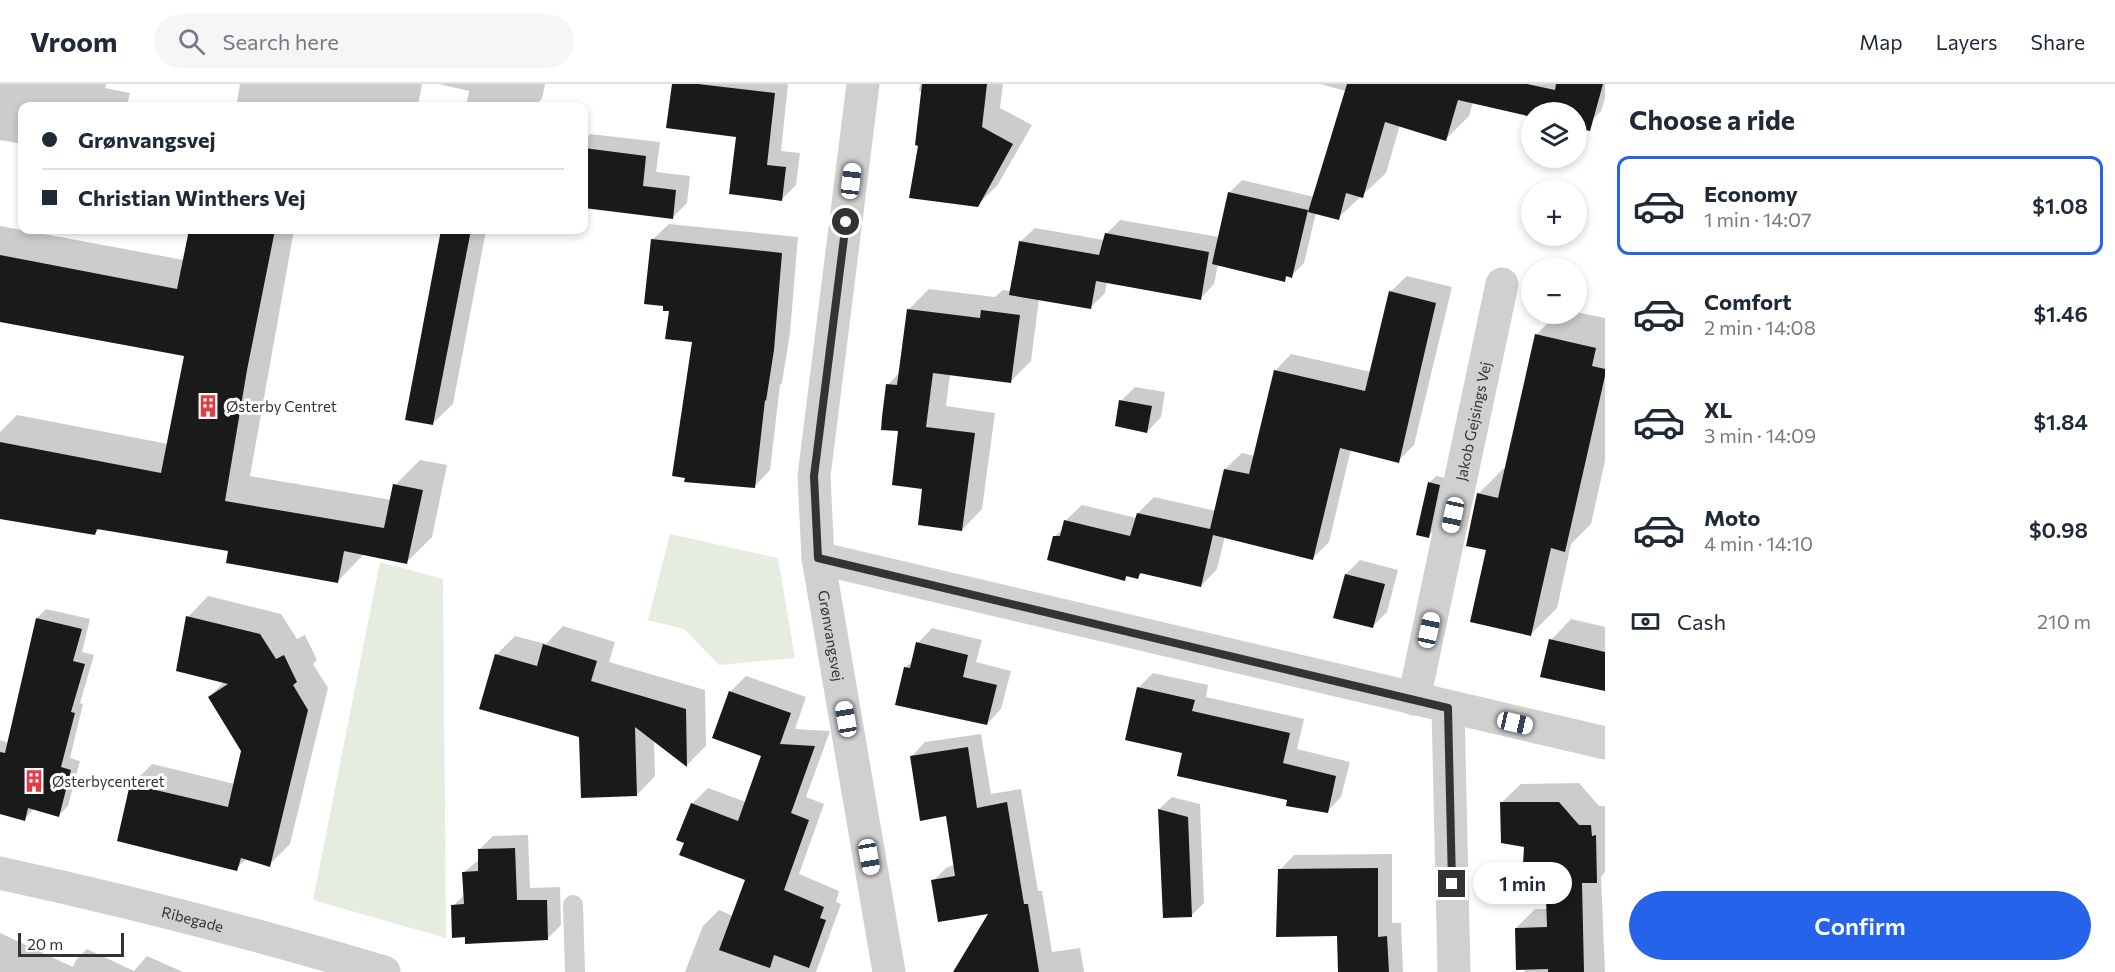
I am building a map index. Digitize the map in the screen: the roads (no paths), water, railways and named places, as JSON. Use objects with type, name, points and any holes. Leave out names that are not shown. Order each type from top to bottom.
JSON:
[{"type":"street","name":"Grønvangsvej","points":[[864,84],[814,476],[818,558],[889,972]]},
{"type":"street","name":"Jakob Gejsings Vej","points":[[1414,699],[1502,284]]},
{"type":"street","points":[[818,558],[1605,744]]},
{"type":"street","points":[[1448,708],[1455,972]]},
{"type":"street","name":"Ribegade","points":[[0,873],[80,890],[276,940],[384,972]]},
{"type":"lane","points":[[573,905],[575,972]]},
{"type":"place","name":"Østerby Centret","points":[[208,406]]},
{"type":"place","name":"Østerbycenteret","points":[[34,781]]}]
